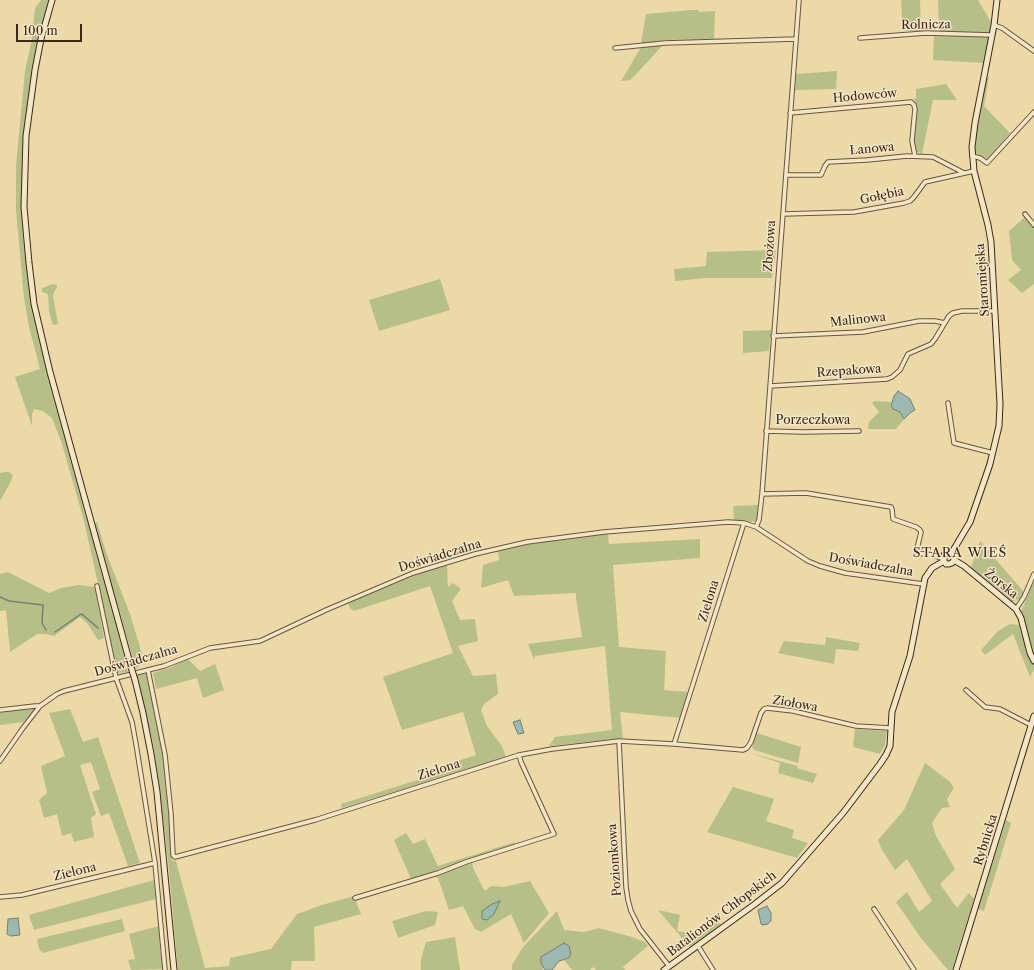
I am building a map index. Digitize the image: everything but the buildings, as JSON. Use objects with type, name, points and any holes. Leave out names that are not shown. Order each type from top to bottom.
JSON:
[{"type":"street","points":[[52,0],[41,39],[34,76],[26,136],[24,203],[29,263],[36,311],[50,372],[131,667],[150,747],[157,792],[174,970]]},
{"type":"street","name":"Zbożowa","points":[[756,527],[759,520],[762,494],[799,0]]},
{"type":"street","name":"Staromiejska","points":[[951,554],[970,522],[993,453],[999,426],[1000,404],[991,246],[988,225],[974,171],[972,156],[973,133],[994,25],[997,0]]},
{"type":"street","points":[[994,25],[1002,28],[1034,51]]},
{"type":"street","name":"Rolnicza","points":[[860,38],[926,33],[992,35]]},
{"type":"street","points":[[615,48],[665,43],[796,38]]},
{"type":"street","name":"Hodowców","points":[[790,113],[911,102],[915,109],[912,141],[915,156]]},
{"type":"street","points":[[972,156],[980,158],[987,163],[1034,112]]},
{"type":"street","name":"Łanowa","points":[[786,175],[821,175],[828,162],[915,156],[939,159],[964,173]]},
{"type":"street","name":"Gołębia","points":[[783,214],[854,212],[904,203],[910,201],[914,197],[925,182],[974,171]]},
{"type":"street","points":[[1024,214],[1034,225]]},
{"type":"street","name":"Rzepakowa","points":[[770,386],[887,379],[892,377],[900,370],[908,354],[931,344],[949,316],[957,312],[995,311]]},
{"type":"street","name":"Malinowa","points":[[773,336],[863,332],[919,322],[935,321],[945,323]]},
{"type":"street","points":[[948,402],[954,443],[993,453]]},
{"type":"street","name":"Porzeczkowa","points":[[766,431],[859,431]]},
{"type":"street","points":[[762,494],[798,493],[891,507],[893,519],[920,530],[916,552],[933,555],[949,564],[954,560],[951,554],[946,554],[943,560]]},
{"type":"street","name":"Doświadczalna","points":[[0,761],[40,706],[64,691],[164,666],[210,648],[260,641],[396,580],[436,566],[527,542],[604,532],[728,522],[744,523],[756,527],[808,561],[820,566],[845,573],[923,584]]},
{"type":"street","name":"Zielona","points":[[148,670],[165,755],[171,807],[173,854],[175,857],[315,820],[519,755],[552,749],[619,741],[674,744],[744,523]]},
{"type":"street","name":"Batalionów Chłopskich","points":[[664,970],[775,890],[843,813],[880,764],[890,746],[892,712],[912,648],[924,578],[932,568],[943,560]]},
{"type":"street","name":"Żorska","points":[[954,560],[964,566],[1016,609],[1021,618],[1030,653],[1034,661]]},
{"type":"street","name":"Żorska","points":[[1016,609],[1024,597],[1034,574]]},
{"type":"street","points":[[97,586],[116,678],[132,722],[155,863],[166,970]]},
{"type":"street","points":[[966,690],[985,707],[1000,709],[1031,725]]},
{"type":"street","points":[[0,710],[40,706]]},
{"type":"street","name":"Ziołowa","points":[[674,744],[743,750],[747,748],[751,742],[761,713],[764,709],[771,707],[856,726],[891,728]]},
{"type":"street","name":"Rybnicka","points":[[956,970],[1034,716]]},
{"type":"street","name":"Poziomkowa","points":[[619,741],[628,900],[631,911],[640,929],[668,966]]},
{"type":"street","points":[[355,898],[438,873],[466,862],[554,834],[526,774],[519,755]]},
{"type":"street","name":"Zielona","points":[[0,897],[22,895],[155,863]]},
{"type":"street","points":[[874,909],[914,970]]},
{"type":"street","points":[[698,946],[713,970]]},
{"type":"green space","points":[[41,0],[51,0],[41,33],[22,190],[23,235],[31,299],[46,366],[128,672],[118,673],[84,521],[62,444],[52,418],[43,411],[34,409],[32,414],[32,426],[15,377],[40,369],[29,327],[24,298],[16,211],[16,166],[25,71],[32,39],[35,8]]},
{"type":"green space","points":[[901,0],[920,0],[921,31],[903,31]]},
{"type":"green space","points":[[938,0],[978,0],[991,22],[991,33],[939,32]]},
{"type":"green space","points":[[698,10],[699,12],[715,11],[714,39],[664,40],[661,47],[630,80],[621,81],[640,49],[646,14]]},
{"type":"green space","points":[[934,36],[990,37],[984,63],[933,60]]},
{"type":"green space","points":[[837,71],[836,89],[795,90],[796,74]]},
{"type":"green space","points":[[986,77],[989,77],[984,106],[1010,133],[989,159],[975,152]]},
{"type":"green space","points":[[946,84],[957,100],[933,100],[922,154],[917,152],[914,141],[914,127],[917,108],[914,99],[916,99],[916,89]]},
{"type":"green space","points":[[1025,217],[1034,228],[1034,284],[1022,293],[1008,280],[1021,270],[1012,260],[1009,231]]},
{"type":"green space","points":[[776,250],[772,278],[705,278],[675,281],[674,269],[706,266],[707,252]]},
{"type":"green space","points":[[440,279],[450,310],[379,331],[369,300]]},
{"type":"green space","points":[[52,284],[57,285],[53,296],[58,324],[53,325],[49,311],[48,295],[42,292],[42,287],[43,288]]},
{"type":"green space","points":[[771,330],[769,351],[743,353],[743,331]]},
{"type":"green space","points":[[874,401],[891,402],[891,406],[900,412],[904,419],[896,429],[868,429],[869,422],[879,412],[872,403]]},
{"type":"green space","points":[[9,472],[13,475],[0,501],[0,473]]},
{"type":"green space","points":[[758,505],[757,519],[755,521],[734,520],[733,506]]},
{"type":"green space","points":[[97,522],[107,555],[130,614],[142,654],[141,664],[136,669],[94,523]]},
{"type":"green space","points":[[608,534],[609,544],[700,539],[700,558],[613,565],[619,647],[666,651],[664,690],[689,692],[681,718],[620,712],[623,738],[549,746],[555,737],[612,730],[605,646],[535,656],[534,660],[528,644],[582,637],[576,593],[514,596],[508,580],[481,588],[483,565],[499,560],[498,551],[526,544]]},
{"type":"green space","points":[[980,541],[1024,592],[1022,598],[1011,602],[971,568]]},
{"type":"green space","points":[[447,565],[448,587],[453,583],[461,589],[452,601],[460,620],[475,619],[478,641],[458,646],[473,676],[496,674],[498,694],[484,704],[481,710],[487,726],[502,746],[506,757],[342,808],[341,804],[459,767],[458,761],[476,755],[463,712],[402,730],[383,677],[453,653],[430,586],[354,611],[350,608],[348,603],[413,576]]},
{"type":"green space","points":[[8,572],[49,593],[61,588],[79,585],[95,587],[104,638],[98,640],[87,623],[80,617],[54,636],[37,634],[10,652],[6,610],[0,611],[0,574]]},
{"type":"green space","points":[[1034,580],[1034,657],[1021,612]]},
{"type":"green space","points":[[1010,624],[1019,625],[1030,660],[1034,664],[1034,669],[1030,677],[1013,634],[985,655],[981,650],[998,631]]},
{"type":"green space","points":[[826,637],[860,643],[858,651],[836,649],[834,664],[778,653],[784,641],[825,645]]},
{"type":"green space","points":[[188,659],[200,671],[215,664],[224,690],[203,698],[197,678],[156,689],[153,673],[169,668]]},
{"type":"green space","points":[[147,674],[162,750],[170,812],[172,860],[176,861],[205,968],[229,966],[230,958],[271,949],[297,914],[354,896],[361,914],[314,927],[315,961],[292,961],[291,970],[178,970],[168,860],[154,748],[137,675]]},
{"type":"green space","points":[[31,708],[35,709],[24,722],[0,725],[0,713]]},
{"type":"green space","points":[[70,709],[83,742],[98,737],[140,863],[128,866],[109,813],[101,816],[92,792],[100,789],[91,762],[80,765],[96,814],[91,818],[94,837],[74,842],[71,833],[62,836],[57,814],[44,818],[39,800],[47,793],[41,766],[65,756],[49,713]]},
{"type":"green space","points":[[855,729],[887,731],[885,745],[880,754],[853,747]]},
{"type":"green space","points":[[757,733],[801,747],[798,763],[754,750],[752,747]]},
{"type":"green space","points":[[750,753],[798,766],[797,768],[817,774],[813,783],[778,773],[780,763]]},
{"type":"green space","points":[[925,763],[949,781],[954,788],[947,799],[950,807],[942,808],[932,823],[936,836],[955,869],[940,884],[957,908],[969,893],[974,899],[952,970],[948,970],[921,938],[896,902],[907,892],[919,912],[932,901],[907,859],[895,870],[881,848],[878,840],[904,810]]},
{"type":"green space","points":[[733,787],[774,799],[766,821],[794,830],[792,838],[808,843],[797,858],[707,832]]},
{"type":"green space","points":[[1006,820],[1011,823],[984,911],[978,909]]},
{"type":"green space","points":[[406,833],[413,844],[425,839],[438,866],[515,842],[515,844],[411,879],[394,840]]},
{"type":"green space","points":[[472,862],[473,868],[484,890],[487,890],[491,886],[504,887],[530,881],[549,913],[524,943],[511,914],[481,932],[475,929],[463,906],[449,910],[438,878],[435,876]]},
{"type":"green space","points":[[154,880],[156,899],[34,930],[29,915]]},
{"type":"green space","points":[[658,910],[680,915],[677,931],[700,935],[716,921],[722,925],[691,948]]},
{"type":"green space","points":[[426,911],[438,912],[435,925],[398,938],[392,921]]},
{"type":"green space","points":[[557,911],[564,930],[584,932],[599,928],[632,937],[645,942],[648,946],[623,967],[625,970],[596,970],[593,967],[590,970],[572,970],[564,960],[569,958],[541,963],[543,968],[542,970],[512,970],[512,965],[523,947]]},
{"type":"green space","points":[[122,919],[125,931],[43,953],[39,949],[37,939]]},
{"type":"green space","points":[[159,926],[160,951],[164,969],[131,970],[128,960],[135,959],[129,934]]},
{"type":"green space","points":[[455,937],[460,970],[421,970],[421,959],[426,942]]},
{"type":"water","points":[[898,391],[910,399],[915,410],[904,419],[900,412],[893,409],[891,406],[894,396]]},
{"type":"water","points":[[520,720],[524,733],[518,734],[513,722]]},
{"type":"water","points":[[500,901],[494,914],[487,920],[482,919],[482,911],[492,904]]},
{"type":"water","points":[[767,906],[771,913],[771,921],[768,924],[763,925],[761,924],[758,910]]},
{"type":"water","points":[[18,918],[20,935],[11,936],[7,934],[8,919]]},
{"type":"water","points":[[564,943],[569,946],[571,954],[569,958],[559,961],[552,970],[545,970],[541,963],[541,957]]},
{"type":"waterway","points":[[0,597],[9,601],[43,605],[42,623],[46,630]]},
{"type":"waterway","points":[[55,632],[81,614],[98,628]]},
{"type":"district","name":"STARA WIEŚ","points":[[960,553]]}]
